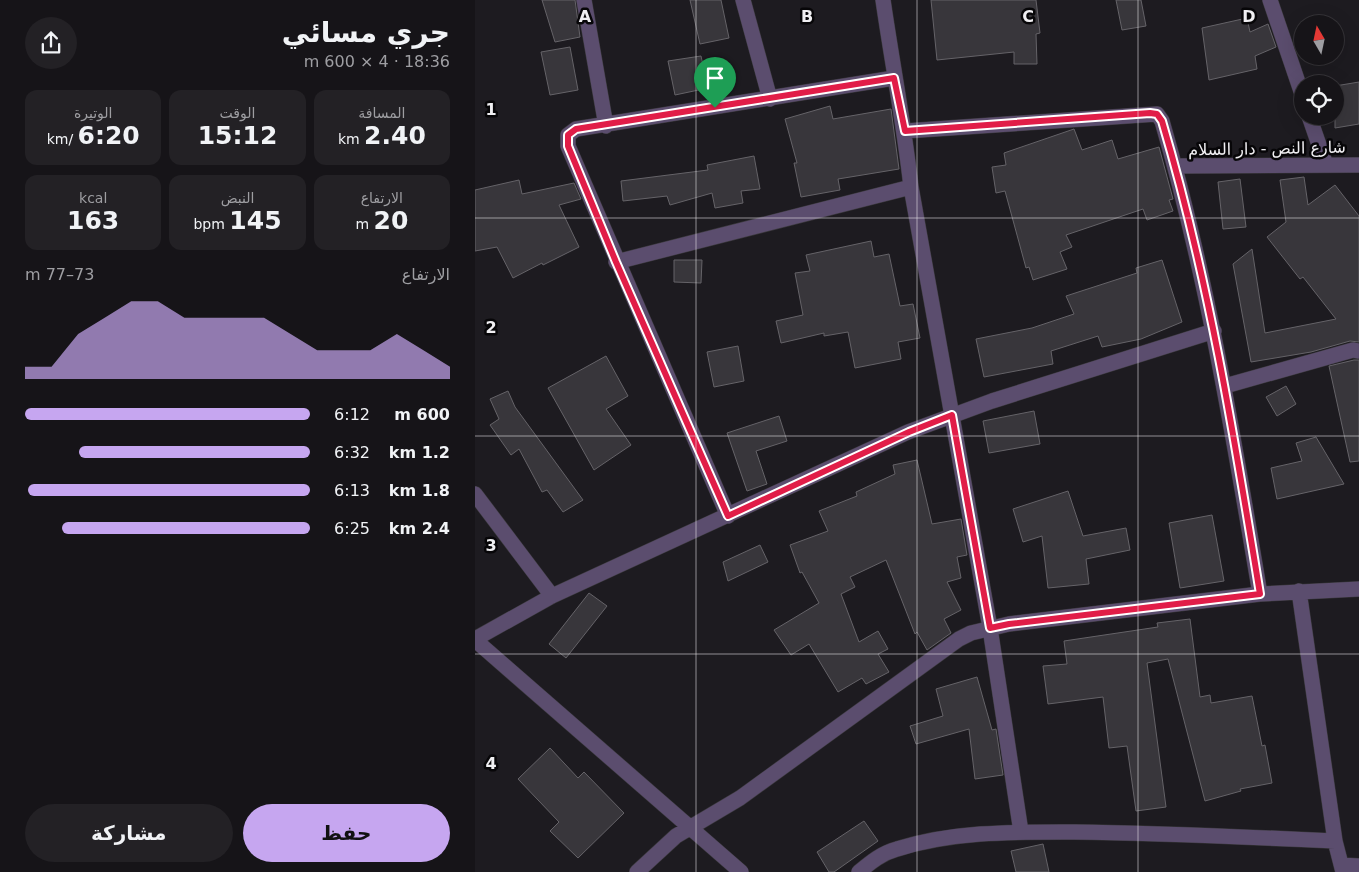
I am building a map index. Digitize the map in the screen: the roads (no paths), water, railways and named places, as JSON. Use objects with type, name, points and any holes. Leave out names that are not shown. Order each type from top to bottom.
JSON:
[{"type":"street","points":[[584,0],[606,126]]},
{"type":"street","points":[[743,0],[770,99]]},
{"type":"street","points":[[883,0],[894,78],[905,131],[911,187],[990,628],[1021,832]]},
{"type":"street","points":[[1270,0],[1296,75]]},
{"type":"street","points":[[728,516],[616,262],[568,141],[568,135],[576,129],[606,126],[894,78]]},
{"type":"street","points":[[905,131],[1157,114],[1162,121],[1175,166],[1214,330],[1260,594]]},
{"type":"street","points":[[1312,125],[1326,165]]},
{"type":"street","name":"شارع النص - دار السلام","points":[[1175,166],[1359,165]]},
{"type":"street","points":[[616,262],[911,187]]},
{"type":"street","points":[[741,872],[475,639],[552,596],[909,432],[952,415],[974,410],[992,402],[1214,330]]},
{"type":"street","points":[[1225,386],[1353,350],[1359,351]]},
{"type":"street","points":[[475,494],[552,596]]},
{"type":"street","points":[[637,872],[664,846],[763,781],[959,639],[990,628],[1019,622],[1260,594],[1359,589]]},
{"type":"street","points":[[1299,591],[1335,841],[1343,869],[1359,866]]},
{"type":"street","points":[[859,872],[876,858],[895,849],[915,844],[963,836],[1021,832],[1147,833],[1335,841]]}]
